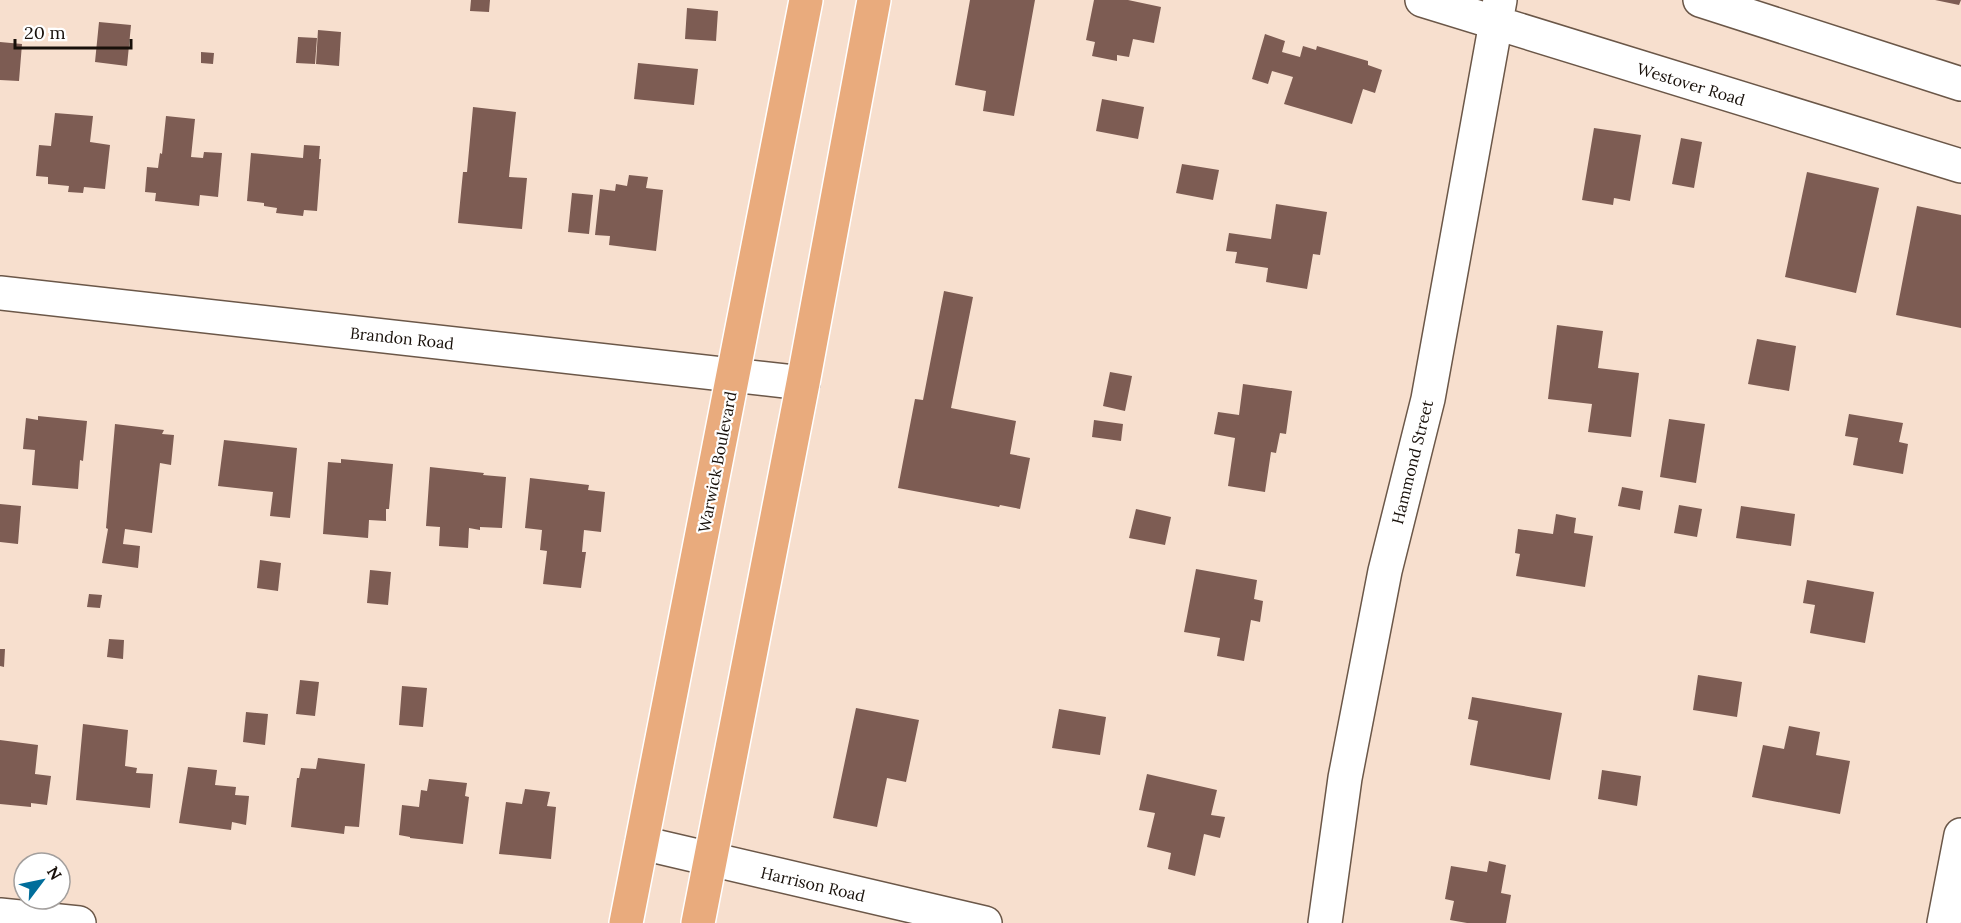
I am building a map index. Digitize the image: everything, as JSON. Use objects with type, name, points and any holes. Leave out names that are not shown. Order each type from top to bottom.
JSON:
[{"type":"main road","name":"Warwick Boulevard","points":[[626,923],[806,0]]},
{"type":"main road","points":[[698,923],[803,383],[874,0]]},
{"type":"street","name":"Westover Road","points":[[1422,0],[1497,12],[1961,166]]},
{"type":"street","points":[[1700,0],[1961,84]]},
{"type":"street","name":"Hammond Street","points":[[1325,923],[1349,755],[1385,571],[1428,399],[1497,12]]},
{"type":"street","name":"Brandon Road","points":[[0,293],[803,383]]},
{"type":"street","points":[[1944,923],[1961,835]]},
{"type":"street","name":"Harrison Road","points":[[642,843],[711,861],[984,923]]},
{"type":"street","points":[[0,915],[79,923]]},
{"type":"building","points":[[471,0],[490,0],[489,12],[470,11]]},
{"type":"building","points":[[970,0],[1035,0],[1014,116],[983,111],[986,91],[955,85]]},
{"type":"building","points":[[1094,0],[1128,0],[1161,7],[1154,43],[1133,39],[1129,57],[1117,55],[1117,61],[1092,56],[1095,42],[1086,40]]},
{"type":"building","points":[[1935,0],[1961,0],[1959,5]]},
{"type":"building","points":[[687,8],[718,11],[716,41],[685,39]]},
{"type":"building","points":[[99,22],[131,25],[127,66],[95,62]]},
{"type":"building","points":[[318,30],[341,32],[339,66],[316,64]]},
{"type":"building","points":[[1265,34],[1285,41],[1282,52],[1300,57],[1303,46],[1316,50],[1317,46],[1368,61],[1368,65],[1382,70],[1375,93],[1363,89],[1352,124],[1284,104],[1293,77],[1272,71],[1268,84],[1252,79]]},
{"type":"building","points":[[298,37],[317,38],[315,64],[296,63]]},
{"type":"building","points":[[0,42],[22,44],[19,81],[0,80]]},
{"type":"building","points":[[201,52],[214,53],[213,64],[201,63]]},
{"type":"building","points":[[638,63],[698,69],[694,105],[634,99]]},
{"type":"building","points":[[1102,99],[1144,107],[1138,139],[1096,131]]},
{"type":"building","points":[[473,107],[516,112],[509,177],[527,178],[522,229],[458,223],[463,172],[467,172]]},
{"type":"building","points":[[55,113],[93,116],[90,142],[110,145],[105,189],[84,187],[83,193],[68,192],[69,186],[48,184],[48,177],[36,176],[39,145],[51,146]]},
{"type":"building","points":[[166,116],[195,119],[191,157],[203,158],[204,152],[222,153],[218,197],[200,195],[199,206],[155,201],[156,193],[145,192],[147,167],[158,168],[160,153],[162,154]]},
{"type":"building","points":[[1594,128],[1641,135],[1630,201],[1614,198],[1613,205],[1582,200]]},
{"type":"building","points":[[1681,138],[1702,142],[1694,188],[1672,184]]},
{"type":"building","points":[[304,145],[320,146],[317,211],[304,210],[303,216],[276,213],[277,208],[264,206],[264,203],[247,201],[251,153],[303,158]]},
{"type":"building","points":[[1182,164],[1219,170],[1213,200],[1176,193]]},
{"type":"building","points":[[1807,172],[1879,188],[1856,293],[1785,277]]},
{"type":"building","points":[[629,175],[648,177],[646,188],[663,190],[656,251],[609,245],[610,236],[595,235],[600,189],[615,191],[616,184],[627,186]]},
{"type":"building","points":[[572,193],[593,195],[589,234],[568,232]]},
{"type":"building","points":[[1276,204],[1327,212],[1320,255],[1313,254],[1307,289],[1266,282],[1268,268],[1235,263],[1237,252],[1226,251],[1229,233],[1271,239]]},
{"type":"building","points":[[1917,206],[1961,215],[1961,328],[1896,315]]},
{"type":"building","points":[[944,291],[973,297],[951,408],[1016,421],[1010,454],[1030,458],[1020,509],[898,488],[915,399],[923,400]]},
{"type":"building","points":[[1557,325],[1603,331],[1598,368],[1639,373],[1631,437],[1588,432],[1592,404],[1548,399]]},
{"type":"building","points":[[1757,339],[1796,346],[1789,391],[1748,384]]},
{"type":"building","points":[[1110,372],[1132,376],[1125,411],[1103,406]]},
{"type":"building","points":[[1243,384],[1292,391],[1286,434],[1280,433],[1276,453],[1271,452],[1265,492],[1228,486],[1235,438],[1214,434],[1218,412],[1239,415]]},
{"type":"building","points":[[1849,414],[1903,423],[1899,442],[1908,444],[1903,474],[1853,465],[1858,438],[1845,436]]},
{"type":"building","points":[[38,416],[87,421],[83,461],[80,460],[78,489],[32,485],[35,450],[23,449],[26,418],[38,420]]},
{"type":"building","points":[[1669,419],[1705,424],[1696,483],[1660,477]]},
{"type":"building","points":[[1094,420],[1123,424],[1121,441],[1092,437]]},
{"type":"building","points":[[115,424],[164,430],[162,434],[174,435],[171,465],[160,463],[152,533],[125,529],[123,544],[140,546],[138,568],[102,563],[108,529],[106,528]]},
{"type":"building","points":[[224,440],[297,448],[290,518],[270,516],[273,492],[218,486]]},
{"type":"building","points":[[341,459],[393,464],[386,521],[369,520],[368,538],[323,534],[328,462],[341,463]]},
{"type":"building","points":[[430,467],[506,477],[502,528],[480,527],[480,530],[469,528],[468,548],[439,546],[440,527],[426,526]]},
{"type":"building","points":[[530,478],[589,485],[588,490],[605,492],[601,532],[584,530],[582,552],[586,552],[581,588],[543,584],[547,551],[540,550],[542,530],[525,528]]},
{"type":"building","points":[[1622,487],[1643,491],[1640,510],[1618,506]]},
{"type":"building","points":[[0,504],[21,506],[18,544],[0,542]]},
{"type":"building","points":[[1679,505],[1702,509],[1697,537],[1674,533]]},
{"type":"building","points":[[1741,506],[1795,514],[1791,546],[1736,538]]},
{"type":"building","points":[[1136,509],[1171,517],[1165,545],[1129,538]]},
{"type":"building","points":[[1556,514],[1576,518],[1574,533],[1593,536],[1585,587],[1516,576],[1520,554],[1515,553],[1518,529],[1553,534]]},
{"type":"building","points":[[260,560],[281,563],[278,591],[257,588]]},
{"type":"building","points":[[1196,569],[1257,580],[1254,599],[1263,601],[1260,622],[1251,620],[1244,661],[1217,656],[1220,638],[1184,632]]},
{"type":"building","points":[[370,570],[391,572],[388,605],[367,603]]},
{"type":"building","points":[[1807,580],[1874,592],[1865,643],[1810,633],[1815,605],[1803,603]]},
{"type":"building","points":[[89,594],[102,595],[100,608],[87,607]]},
{"type":"building","points":[[109,639],[124,640],[123,659],[107,657]]},
{"type":"building","points":[[0,649],[5,649],[4,667],[0,666]]},
{"type":"building","points":[[1698,675],[1742,682],[1737,717],[1693,710]]},
{"type":"building","points":[[300,680],[319,682],[315,716],[296,714]]},
{"type":"building","points":[[402,686],[427,688],[423,727],[399,725]]},
{"type":"building","points":[[1472,697],[1562,713],[1550,780],[1470,765],[1478,721],[1468,719]]},
{"type":"building","points":[[856,708],[919,720],[906,782],[887,778],[877,827],[833,818]]},
{"type":"building","points":[[1059,709],[1106,717],[1100,755],[1052,748]]},
{"type":"building","points":[[246,712],[268,714],[265,745],[243,742]]},
{"type":"building","points":[[83,724],[128,730],[125,766],[137,768],[136,773],[153,774],[150,808],[76,800]]},
{"type":"building","points":[[1789,726],[1820,732],[1816,755],[1850,761],[1840,814],[1752,797],[1763,745],[1784,749]]},
{"type":"building","points":[[0,740],[38,745],[35,774],[51,776],[47,805],[31,803],[31,807],[0,804]]},
{"type":"building","points":[[318,758],[365,764],[359,827],[345,826],[344,834],[291,827],[297,778],[299,778],[301,768],[316,769]]},
{"type":"building","points":[[188,767],[217,770],[215,785],[236,787],[235,795],[249,796],[246,825],[232,822],[231,830],[179,823]]},
{"type":"building","points":[[1602,770],[1641,776],[1637,806],[1598,799]]},
{"type":"building","points":[[1147,774],[1217,790],[1211,815],[1225,817],[1220,838],[1204,834],[1195,876],[1168,869],[1171,853],[1147,847],[1155,813],[1139,810]]},
{"type":"building","points":[[429,779],[467,783],[465,796],[469,797],[463,844],[399,835],[402,805],[419,807],[421,790],[427,791]]},
{"type":"building","points":[[525,789],[550,792],[547,806],[556,807],[551,859],[499,854],[506,802],[522,804]]},
{"type":"building","points":[[1489,861],[1506,865],[1501,893],[1511,895],[1506,923],[1467,923],[1450,920],[1454,901],[1445,899],[1451,866],[1487,872]]}]
